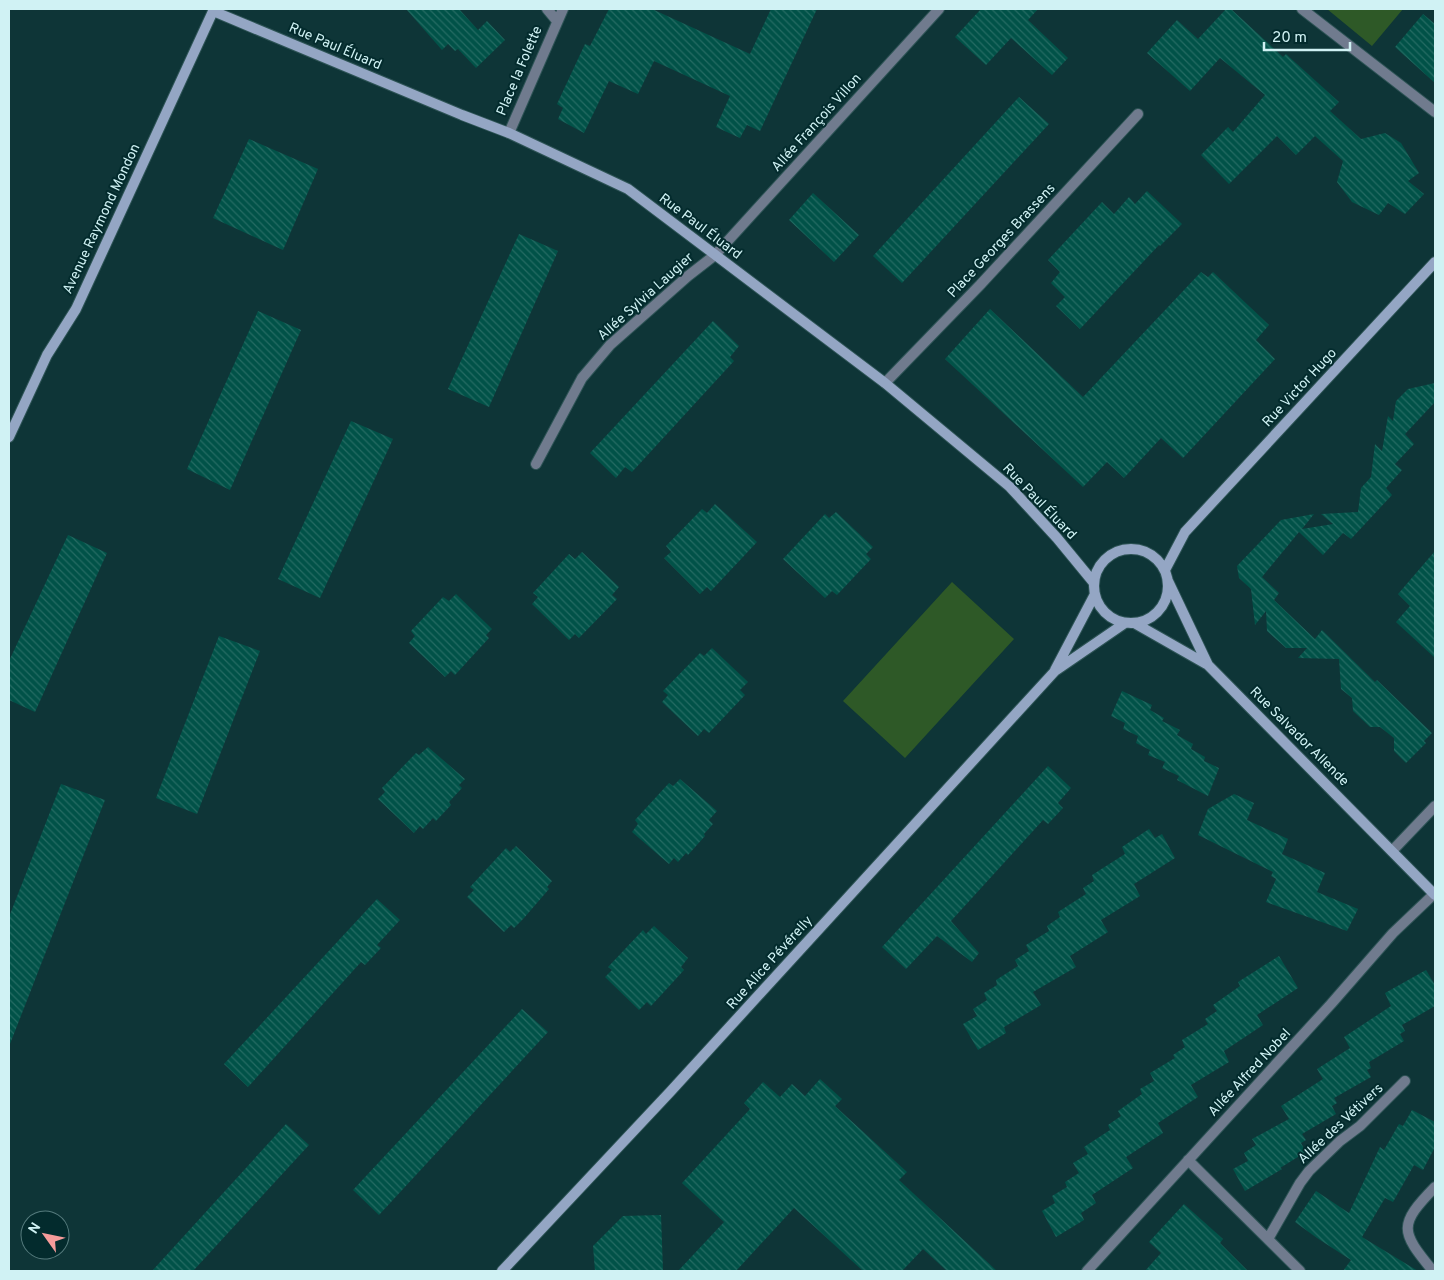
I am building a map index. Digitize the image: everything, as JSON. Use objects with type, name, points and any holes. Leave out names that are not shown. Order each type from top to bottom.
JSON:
[{"type":"street","name":"Place la Folette","points":[[547,9],[557,21]]},
{"type":"street","name":"Place la Folette","points":[[508,133],[562,9]]},
{"type":"street","name":"Allée François Villon","points":[[715,255],[939,9]]},
{"type":"street","points":[[1302,9],[1435,112]]},
{"type":"street","name":"Rue Paul Éluard","points":[[213,10],[462,116],[508,133],[628,189],[885,383],[1010,487],[1057,538],[1094,583]]},
{"type":"street","name":"Avenue Raymond Mondon","points":[[9,436],[47,355],[76,309],[213,10]]},
{"type":"street","name":"Place Georges Brassens","points":[[885,383],[980,286],[1138,114]]},
{"type":"street","name":"Allée Sylvia Laugier","points":[[536,464],[582,378],[610,345],[688,276],[715,255]]},
{"type":"street","name":"Rue Victor Hugo","points":[[1165,570],[1185,532],[1435,262]]},
{"type":"street","points":[[1136,549],[1148,552],[1158,560],[1165,570],[1168,581],[1168,593],[1164,604],[1148,620],[1136,624],[1114,620],[1098,604],[1094,583],[1097,572],[1102,563],[1112,555],[1123,550],[1136,549]]},
{"type":"street","name":"Rue Salvador Allende","points":[[1168,581],[1208,665],[1435,894]]},
{"type":"street","name":"Rue Alice Pévérelly","points":[[1055,671],[1095,594]]},
{"type":"street","name":"Rue Alice Pévérelly","points":[[502,1271],[677,1085],[1055,671],[1124,623]]},
{"type":"street","points":[[1136,624],[1208,665]]},
{"type":"street","points":[[1392,851],[1435,806]]},
{"type":"street","name":"Allée Alfred Nobel","points":[[1087,1271],[1331,1004],[1393,933],[1435,894]]},
{"type":"street","name":"Allée des Vétivers","points":[[1268,1239],[1300,1183],[1309,1172],[1340,1141],[1360,1126],[1405,1081]]},
{"type":"street","points":[[1188,1160],[1300,1271]]},
{"type":"street","points":[[1433,1271],[1409,1239],[1407,1230],[1414,1210],[1435,1187]]},
{"type":"green space","points":[[1327,9],[1403,9],[1372,46]]},
{"type":"green space","points":[[952,582],[1014,639],[905,758],[843,701]]},
{"type":"building","points":[[406,9],[459,9],[478,30],[487,21],[505,40],[476,68],[458,49],[455,51],[448,44],[442,50]]},
{"type":"building","points":[[609,9],[652,9],[750,54],[771,9],[817,9],[760,131],[747,125],[740,138],[716,127],[730,96],[654,61],[638,94],[609,81],[584,133],[558,119],[563,108],[557,104],[585,44],[590,46]]},
{"type":"building","points":[[981,9],[1038,9],[1028,20],[1068,58],[1052,75],[1011,38],[986,65],[955,37]]},
{"type":"building","points":[[1226,9],[1231,9],[1283,57],[1286,54],[1339,102],[1330,111],[1361,139],[1385,133],[1401,143],[1419,173],[1408,181],[1424,194],[1405,214],[1388,203],[1379,215],[1352,202],[1337,182],[1343,161],[1315,136],[1296,155],[1277,136],[1229,184],[1201,155],[1228,127],[1233,132],[1265,95],[1220,58],[1190,91],[1147,53],[1177,20],[1198,39]]},
{"type":"building","points":[[1423,14],[1435,24],[1435,83],[1395,47]]},
{"type":"building","points":[[1019,97],[1049,124],[902,283],[873,256]]},
{"type":"building","points":[[249,139],[318,169],[283,250],[213,218]]},
{"type":"building","points":[[1147,191],[1182,224],[1159,245],[1080,329],[1056,306],[1065,297],[1051,283],[1060,272],[1048,260],[1102,202],[1114,214],[1129,197],[1135,204]]},
{"type":"building","points":[[813,193],[859,235],[834,262],[789,220]]},
{"type":"building","points":[[519,234],[558,251],[489,407],[448,389]]},
{"type":"building","points":[[1201,272],[1208,277],[1213,272],[1269,325],[1256,340],[1275,359],[1183,458],[1161,438],[1124,478],[1107,462],[1083,487],[945,359],[990,309],[1083,397]]},
{"type":"building","points":[[258,311],[301,330],[230,490],[187,469]]},
{"type":"building","points":[[713,321],[739,346],[730,357],[734,361],[632,472],[625,467],[616,478],[590,453]]},
{"type":"building","points":[[1435,383],[1435,402],[1405,434],[1414,444],[1395,464],[1402,470],[1386,488],[1392,495],[1351,539],[1343,533],[1323,555],[1299,532],[1262,577],[1279,593],[1274,600],[1315,639],[1322,630],[1375,682],[1377,680],[1432,733],[1424,741],[1426,743],[1406,763],[1394,751],[1394,738],[1380,727],[1370,727],[1353,711],[1352,698],[1341,689],[1339,659],[1298,658],[1307,648],[1286,648],[1267,631],[1266,611],[1255,625],[1251,589],[1239,578],[1237,566],[1281,520],[1314,514],[1302,529],[1333,524],[1321,514],[1358,512],[1361,488],[1371,477],[1375,444],[1382,451],[1388,416],[1393,421],[1396,401],[1408,389]]},
{"type":"building","points":[[351,421],[393,439],[320,598],[278,579]]},
{"type":"building","points":[[715,504],[757,542],[711,591],[707,587],[700,594],[664,558],[671,552],[666,546],[702,509],[707,513]]},
{"type":"building","points":[[836,512],[873,547],[866,554],[871,559],[837,595],[832,591],[825,598],[783,559],[825,514],[829,518]]},
{"type":"building","points":[[68,535],[107,553],[35,712],[9,700],[9,661]]},
{"type":"building","points":[[1435,551],[1435,658],[1396,622],[1410,606],[1398,594]]},
{"type":"building","points":[[582,552],[619,587],[612,595],[617,599],[579,638],[575,634],[569,640],[532,604],[538,597],[533,593],[569,554],[575,559]]},
{"type":"building","points":[[456,594],[492,629],[486,635],[489,638],[455,675],[451,671],[445,677],[409,643],[415,636],[411,631],[443,597],[449,601]]},
{"type":"building","points":[[219,636],[260,651],[197,814],[156,798]]},
{"type":"building","points":[[712,648],[748,682],[740,690],[745,695],[709,733],[704,729],[698,736],[662,702],[668,695],[663,691],[700,653],[704,656]]},
{"type":"building","points":[[1122,691],[1152,705],[1150,710],[1164,718],[1162,721],[1180,730],[1177,735],[1193,744],[1191,749],[1205,757],[1204,761],[1219,768],[1208,796],[1177,780],[1179,776],[1162,768],[1165,762],[1148,755],[1150,750],[1136,743],[1138,736],[1123,729],[1125,723],[1111,716]]},
{"type":"building","points":[[428,747],[465,779],[459,785],[462,788],[449,802],[451,805],[436,821],[433,818],[423,829],[420,826],[414,833],[378,799],[385,792],[382,788],[416,753],[419,755]]},
{"type":"building","points":[[1048,766],[1071,788],[1058,803],[1063,808],[1048,824],[1043,820],[951,921],[979,953],[972,962],[937,936],[906,969],[882,947]]},
{"type":"building","points":[[680,779],[717,811],[709,820],[713,824],[688,855],[686,853],[678,862],[674,858],[669,864],[632,832],[638,824],[635,820],[669,783],[673,786]]},
{"type":"building","points":[[61,784],[105,800],[10,1044],[9,917]]},
{"type":"building","points":[[1234,794],[1254,803],[1247,820],[1288,839],[1282,854],[1325,873],[1317,892],[1358,909],[1347,931],[1266,902],[1276,879],[1271,876],[1273,872],[1198,835],[1208,809]]},
{"type":"building","points":[[1149,829],[1155,838],[1162,834],[1175,858],[1134,884],[1140,896],[1101,920],[1108,932],[1070,956],[1076,967],[1033,992],[1041,1005],[1004,1027],[1006,1033],[978,1050],[963,1024],[977,1016],[973,1009],[987,1000],[984,993],[997,985],[996,980],[1018,966],[1015,960],[1029,951],[1026,945],[1049,931],[1047,926],[1060,917],[1058,912],[1086,894],[1083,888],[1094,881],[1092,875],[1125,854],[1122,847]]},
{"type":"building","points":[[516,846],[552,881],[547,887],[549,889],[524,918],[514,928],[511,925],[504,932],[467,897],[474,890],[470,887],[506,848],[510,852]]},
{"type":"building","points":[[377,899],[400,920],[377,945],[381,948],[365,965],[361,962],[248,1087],[224,1064]]},
{"type":"building","points":[[654,926],[688,958],[681,967],[684,970],[651,1006],[647,1002],[639,1010],[605,977],[612,970],[608,967],[643,930],[646,934]]},
{"type":"building","points":[[1279,956],[1298,988],[1257,1015],[1263,1025],[1224,1051],[1229,1062],[1191,1085],[1198,1097],[1158,1123],[1163,1133],[1126,1157],[1133,1168],[1092,1195],[1096,1203],[1081,1213],[1084,1220],[1056,1237],[1042,1211],[1055,1203],[1052,1196],[1067,1187],[1065,1182],[1079,1173],[1073,1163],[1088,1154],[1084,1147],[1110,1130],[1108,1125],[1121,1116],[1118,1111],[1142,1094],[1140,1089],[1154,1081],[1150,1073],[1175,1058],[1173,1055],[1185,1047],[1182,1040],[1208,1024],[1205,1019],[1217,1011],[1213,1005],[1240,986],[1238,982]]},
{"type":"building","points":[[1426,970],[1435,985],[1435,1006],[1402,1025],[1405,1031],[1400,1034],[1404,1041],[1369,1062],[1371,1068],[1367,1070],[1371,1077],[1334,1098],[1337,1103],[1332,1106],[1336,1114],[1302,1134],[1306,1140],[1301,1143],[1306,1152],[1245,1191],[1233,1169],[1248,1161],[1244,1153],[1256,1145],[1252,1139],[1289,1119],[1281,1106],[1323,1079],[1317,1069],[1350,1048],[1344,1037],[1391,1006],[1385,993]]},
{"type":"building","points":[[522,1009],[548,1032],[379,1215],[353,1190]]},
{"type":"building","points":[[820,1079],[842,1099],[835,1106],[907,1172],[899,1180],[997,1271],[947,1271],[923,1249],[902,1271],[863,1271],[794,1208],[736,1271],[678,1271],[724,1222],[682,1183],[750,1109],[744,1103],[763,1082],[780,1097],[792,1084],[805,1096]]},
{"type":"building","points":[[1412,1110],[1435,1122],[1435,1147],[1423,1170],[1414,1165],[1393,1202],[1385,1198],[1362,1237],[1418,1271],[1343,1271],[1351,1260],[1295,1222],[1316,1191],[1349,1213],[1380,1147],[1384,1150],[1399,1124],[1403,1126]]},
{"type":"building","points":[[286,1124],[309,1145],[193,1271],[152,1271]]},
{"type":"building","points":[[1184,1204],[1223,1239],[1220,1243],[1248,1271],[1145,1271],[1161,1253],[1149,1242]]},
{"type":"building","points":[[661,1215],[663,1271],[595,1271],[593,1246],[623,1216]]}]
